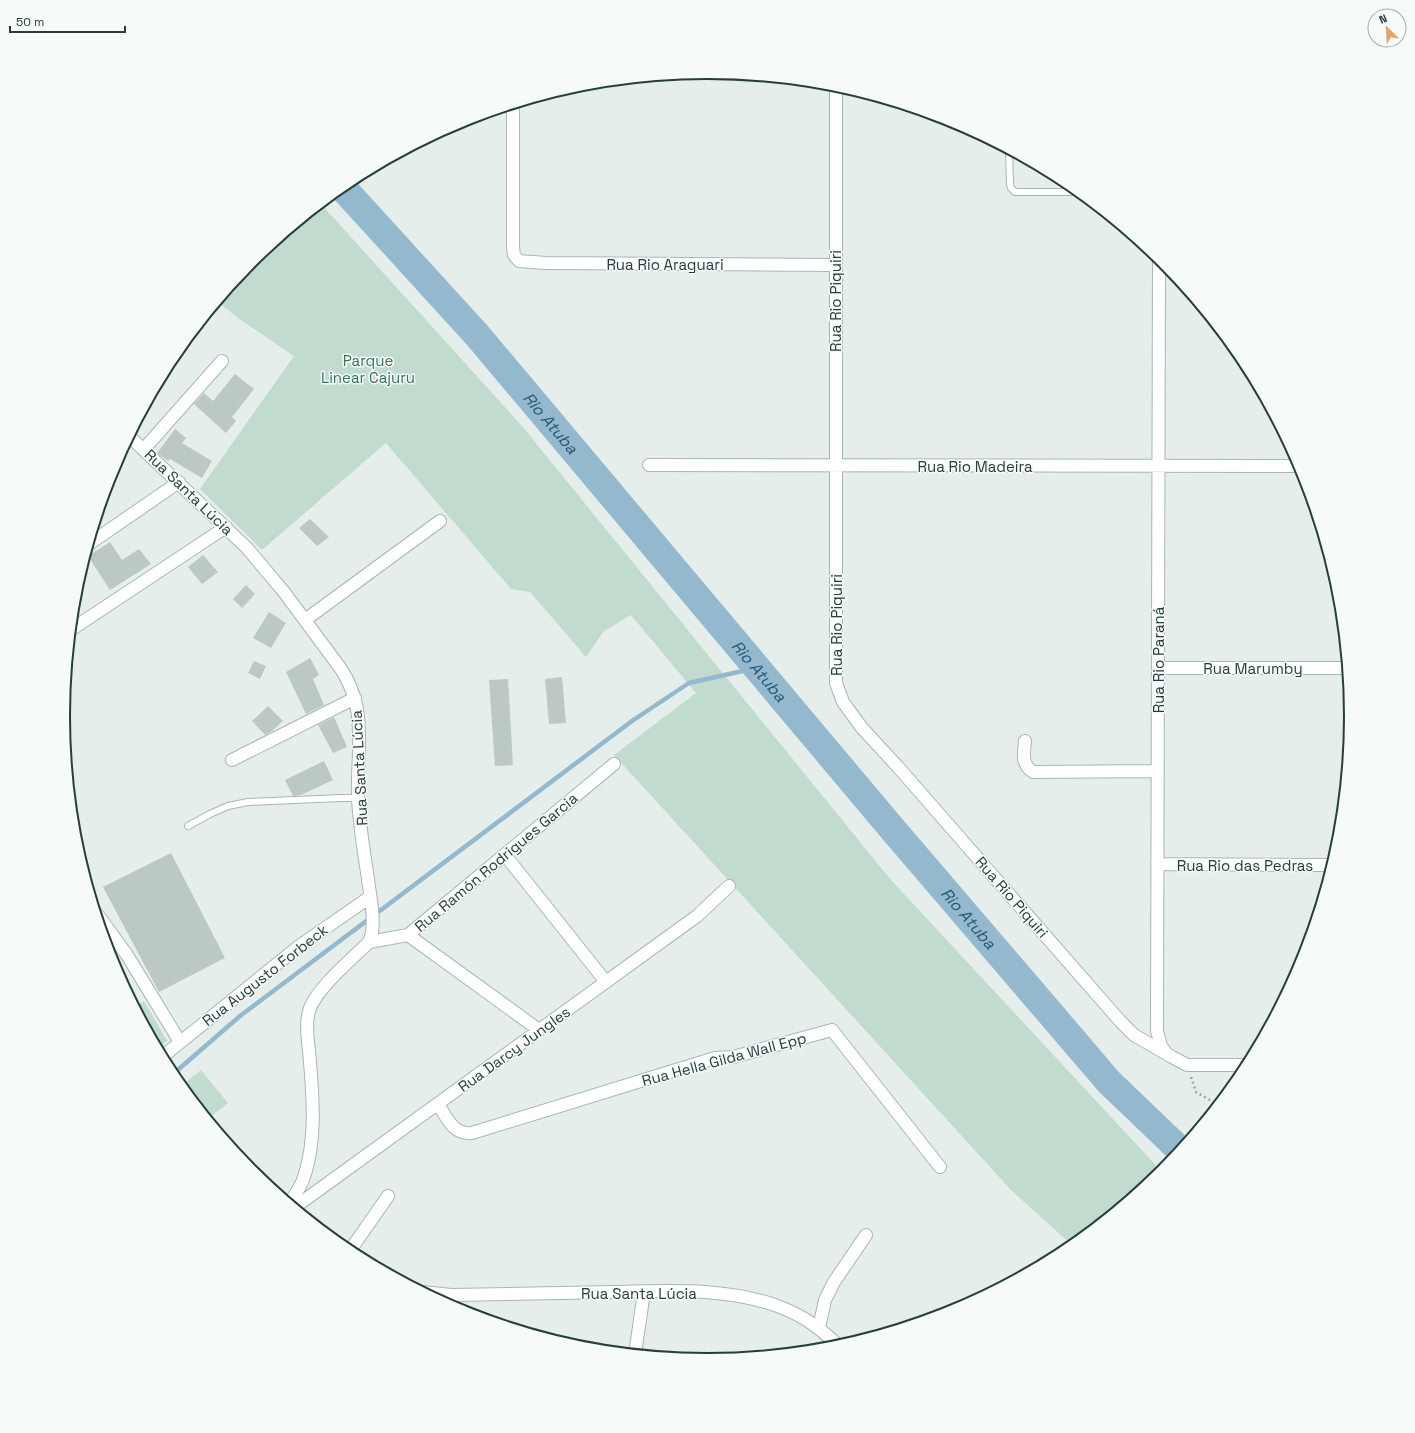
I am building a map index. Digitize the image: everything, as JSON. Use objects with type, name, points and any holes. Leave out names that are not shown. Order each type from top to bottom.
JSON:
[{"type":"street","name":"Rua Rio Piquiri","points":[[836,92],[836,683],[843,702],[862,728],[1120,1021],[1134,1034],[1187,1065]]},
{"type":"street","name":"Rua Rio Araguari","points":[[513,110],[513,240],[514,255],[519,261],[835,265]]},
{"type":"street","name":"Rua Rio Paraná","points":[[1161,269],[1157,771],[1157,1031],[1161,1046],[1167,1054],[1172,1057]]},
{"type":"street","points":[[144,450],[222,361]]},
{"type":"street","name":"Rua Santa Lúcia","points":[[134,440],[226,527],[266,569],[341,669],[355,698],[360,742],[358,798],[373,929],[369,942],[322,988],[311,1007],[307,1027],[311,1074],[312,1135],[305,1174],[298,1191],[292,1200]]},
{"type":"street","name":"Rua Rio Madeira","points":[[649,465],[1293,466]]},
{"type":"street","points":[[96,540],[179,482]]},
{"type":"street","points":[[305,620],[440,521]]},
{"type":"street","points":[[76,626],[226,527]]},
{"type":"street","name":"Rua Marumby","points":[[1158,668],[1343,668]]},
{"type":"street","points":[[232,760],[355,698]]},
{"type":"street","points":[[1025,741],[1024,762],[1027,768],[1033,772],[1157,771]]},
{"type":"street","name":"Rua Ramón Rodrigues Garcia","points":[[369,942],[408,936],[614,764]]},
{"type":"street","points":[[505,855],[606,982]]},
{"type":"street","name":"Rua Rio das Pedras","points":[[1157,864],[1327,865]]},
{"type":"street","name":"Rua Darcy Jungles","points":[[298,1205],[697,916],[729,886]]},
{"type":"street","name":"Rua Augusto Forbeck","points":[[166,1053],[298,947],[370,897]]},
{"type":"street","points":[[107,928],[139,972],[180,1042]]},
{"type":"street","points":[[408,936],[539,1030]]},
{"type":"street","name":"Rua Hella Gilda Wall Epp","points":[[438,1104],[454,1128],[460,1132],[472,1132],[715,1058],[733,1057],[832,1030],[940,1167]]},
{"type":"street","points":[[1187,1065],[1242,1065]]},
{"type":"street","points":[[353,1247],[388,1196]]},
{"type":"street","points":[[819,1328],[826,1300],[834,1282],[866,1235]]},
{"type":"street","points":[[636,1350],[644,1292]]},
{"type":"street","name":"Rua Santa Lúcia","points":[[448,1298],[644,1292],[706,1292],[729,1294],[753,1298],[798,1314],[819,1328],[834,1342]]},
{"type":"lane","points":[[1009,155],[1010,184],[1011,188],[1015,192],[1070,192]]},
{"type":"lane","points":[[188,826],[228,806],[248,802],[358,798]]},
{"type":"path","points":[[1187,1065],[1196,1092],[1215,1103]]},
{"type":"green space","name":"Parque Linear Cajuru","points":[[324,207],[522,426],[891,880],[1158,1167],[1128,1196],[1069,1242],[1011,1190],[614,755],[696,693],[631,615],[604,631],[586,657],[530,592],[511,589],[386,443],[262,550],[200,489],[294,356],[238,318],[221,304],[257,266],[287,237]]},
{"type":"green space","points":[[144,1001],[167,1041],[161,1045],[155,1035],[139,1004]]},
{"type":"green space","points":[[201,1070],[228,1103],[211,1116],[185,1082]]},
{"type":"building","points":[[235,374],[254,389],[232,417],[236,421],[226,433],[194,404],[204,393],[213,401]]},
{"type":"building","points":[[175,429],[186,438],[182,443],[212,461],[202,478],[170,459],[168,461],[157,453]]},
{"type":"building","points":[[310,519],[329,537],[317,546],[299,528]]},
{"type":"building","points":[[110,542],[122,560],[139,549],[151,564],[110,590],[90,559],[92,554]]},
{"type":"building","points":[[203,555],[218,572],[202,584],[188,567]]},
{"type":"building","points":[[246,585],[255,594],[242,608],[233,599]]},
{"type":"building","points":[[269,612],[286,623],[271,648],[253,638]]},
{"type":"building","points":[[310,658],[319,675],[313,679],[324,705],[306,714],[286,672]]},
{"type":"building","points":[[254,661],[266,666],[260,679],[248,673]]},
{"type":"building","points":[[562,677],[566,723],[549,724],[545,679]]},
{"type":"building","points":[[508,679],[513,765],[495,766],[489,680]]},
{"type":"building","points":[[268,706],[283,721],[265,735],[252,721]]},
{"type":"building","points":[[334,717],[347,747],[333,753],[318,725]]},
{"type":"building","points":[[324,761],[333,780],[301,795],[293,796],[285,780]]},
{"type":"building","points":[[171,853],[225,958],[159,992],[103,887]]},
{"type":"waterway","name":"Rio Atuba","points":[[346,191],[477,335],[889,825],[1109,1082],[1177,1147]]},
{"type":"waterway","points":[[177,1071],[240,1016],[632,721],[689,683],[756,668]]}]
